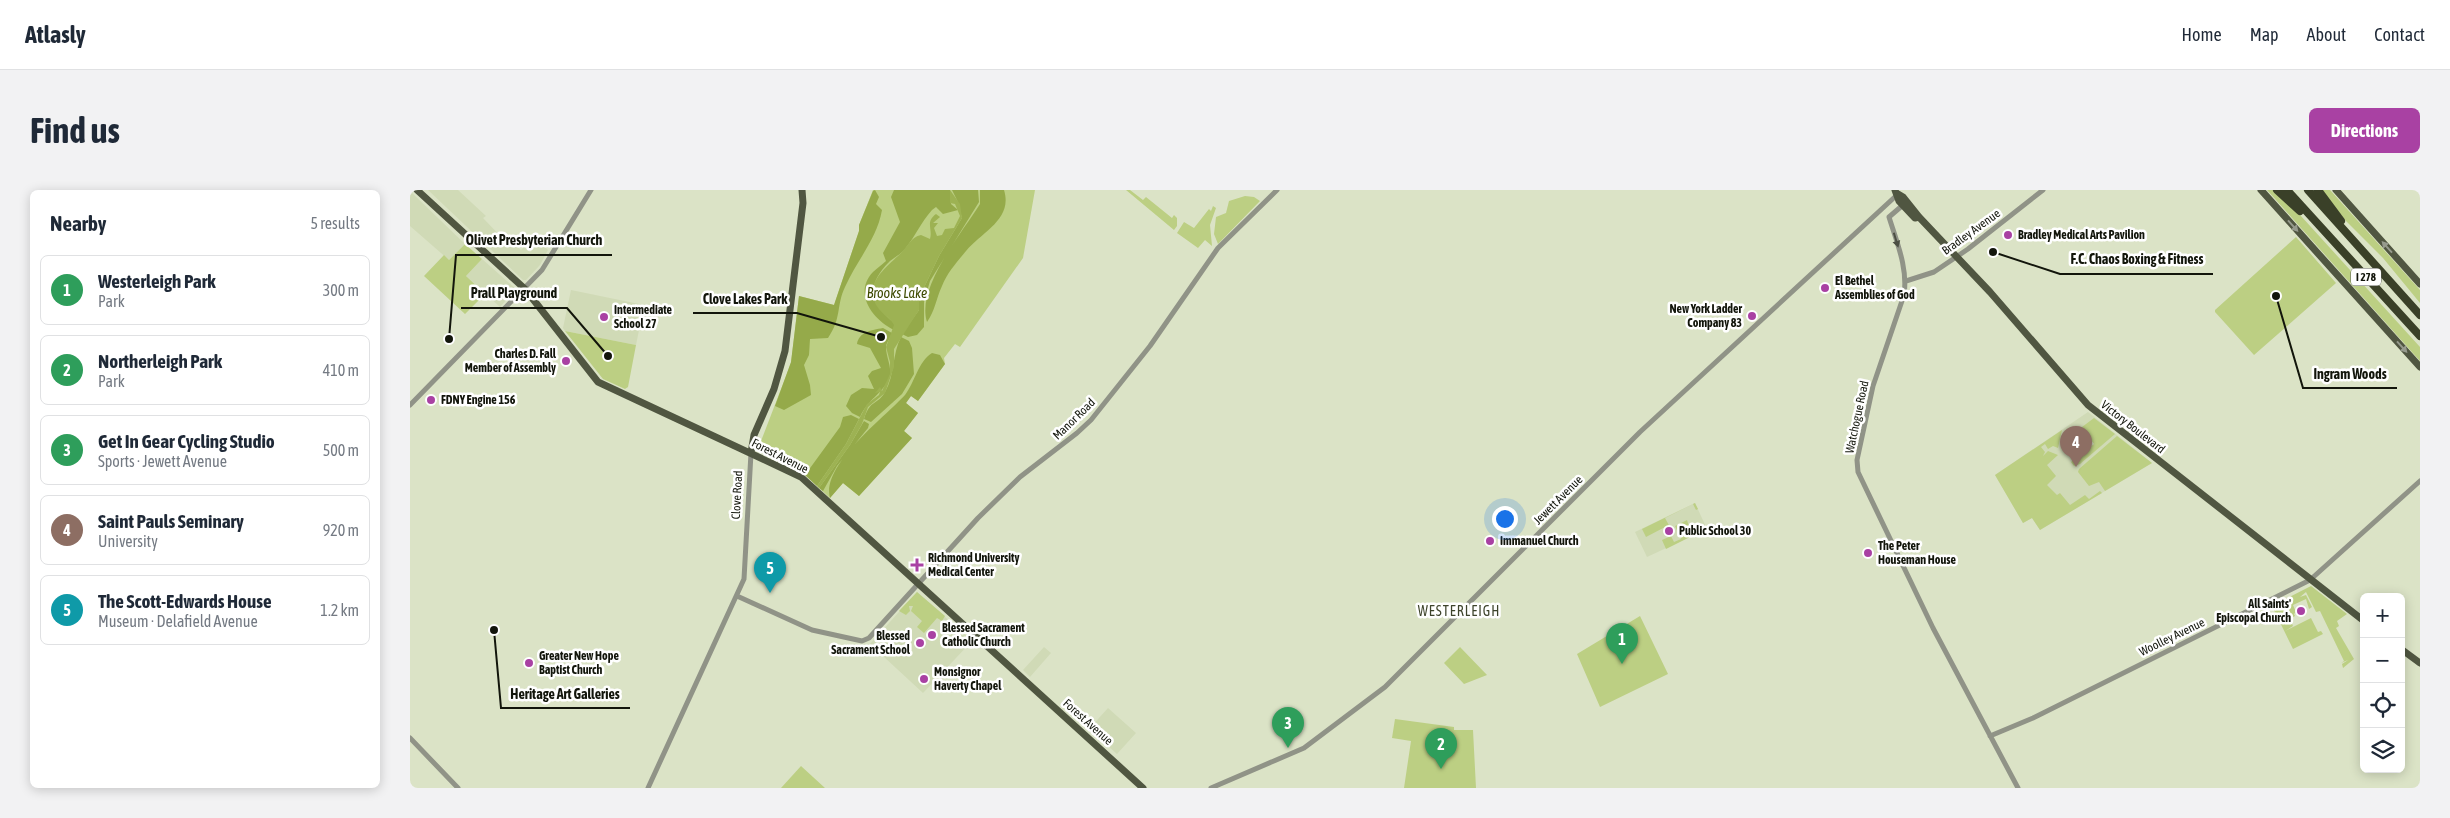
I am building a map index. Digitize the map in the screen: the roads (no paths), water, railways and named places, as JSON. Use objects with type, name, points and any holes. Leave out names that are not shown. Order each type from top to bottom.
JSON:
[{"type":"highway","points":[[2277,190],[2318,225]]},
{"type":"highway","name":"I 278","points":[[2287,190],[2420,336]]},
{"type":"highway","name":"I 278","points":[[2308,190],[2420,315]]},
{"type":"highway","points":[[2318,190],[2358,246]]},
{"type":"main road","name":"Forest Avenue","points":[[418,190],[524,289],[598,382],[800,477],[1143,788]]},
{"type":"main road","name":"Clove Road","points":[[751,453],[754,435],[774,389],[785,351],[803,203],[802,190]]},
{"type":"main road","points":[[2260,190],[2420,368]]},
{"type":"main road","points":[[2336,190],[2420,284]]},
{"type":"main road","name":"Victory Boulevard","points":[[1897,192],[2036,344],[2088,405],[2360,618]]},
{"type":"main road","points":[[1897,192],[1899,201],[1903,205]]},
{"type":"main road","name":"Victory Boulevard","points":[[1903,205],[1915,218],[1920,217]]},
{"type":"main road","points":[[2405,652],[2420,664]]},
{"type":"street","points":[[410,405],[542,270],[591,190]]},
{"type":"street","name":"Manor Road","points":[[737,596],[812,630],[862,640],[873,634],[978,518],[1008,488],[1091,420],[1150,346],[1218,248],[1277,190]]},
{"type":"street","name":"Bradley Avenue","points":[[1906,282],[1932,273],[2043,190]]},
{"type":"street","name":"Jewett Avenue","points":[[1211,788],[1304,748],[1385,687],[1628,444],[1897,192]]},
{"type":"street","name":"Watchogue Road","points":[[1903,205],[1889,217],[1900,253],[1906,282],[1873,386],[1857,460],[1858,472],[1916,596],[2018,788]]},
{"type":"street","name":"Clove Road","points":[[648,788],[744,579],[751,453]]},
{"type":"street","name":"Woolley Avenue","points":[[1990,736],[2033,718],[2310,580],[2420,481]]},
{"type":"street","points":[[410,738],[458,788]]},
{"type":"water","name":"Brooks Lake","points":[[950,190],[960,204],[962,218],[939,256],[919,298],[919,310],[894,349],[894,367],[885,393],[868,407],[862,424],[850,445],[819,488],[817,486],[846,444],[867,404],[879,395],[880,392],[875,393],[880,387],[882,391],[890,374],[890,362],[886,347],[894,325],[877,307],[873,297],[874,284],[881,272],[910,242],[921,235],[930,239],[930,223],[936,214],[940,217],[933,223],[938,223],[934,228],[937,236],[942,235],[945,229],[954,228],[960,216],[955,204],[950,203]]},
{"type":"place","name":"Bradley Medical Arts Pavilion","points":[[2008,235]]},
{"type":"place","name":"F.C. Chaos Boxing & Fitness","points":[[1993,252]]},
{"type":"place","name":"El Bethel Assemblies of God","points":[[1825,288]]},
{"type":"place","name":"Ingram Woods","points":[[2276,296]]},
{"type":"place","name":"New York Ladder Company 83","points":[[1752,316]]},
{"type":"place","name":"Intermediate School 27","points":[[604,317]]},
{"type":"place","name":"Clove Lakes Park","points":[[881,337]]},
{"type":"place","name":"Olivet Presbyterian Church","points":[[449,339]]},
{"type":"place","name":"Prall Playground","points":[[608,356]]},
{"type":"place","name":"Charles D. Fall Member of Assembly","points":[[566,361]]},
{"type":"place","name":"FDNY Engine 156","points":[[431,400]]},
{"type":"place","name":"Saint Pauls Seminary","points":[[2076,467]]},
{"type":"place","name":"Public School 30","points":[[1669,531]]},
{"type":"place","name":"Immanuel Church","points":[[1490,541]]},
{"type":"place","name":"The Peter Houseman House","points":[[1868,553]]},
{"type":"place","name":"Richmond University Medical Center","points":[[917,565]]},
{"type":"place","name":"The Scott-Edwards House","points":[[770,593]]},
{"type":"place","name":"All Saints' Episcopal Church","points":[[2301,611]]},
{"type":"place","name":"Heritage Art Galleries","points":[[494,630]]},
{"type":"place","name":"Blessed Sacrament Catholic Church","points":[[932,635]]},
{"type":"place","name":"Blessed Sacrament School","points":[[920,643]]},
{"type":"place","name":"Greater New Hope Baptist Church","points":[[529,663]]},
{"type":"place","name":"Westerleigh Park","points":[[1622,664]]},
{"type":"place","name":"Monsignor Haverty Chapel","points":[[924,679]]},
{"type":"place","name":"Get In Gear Cycling Studio","points":[[1288,748]]},
{"type":"place","name":"Northerleigh Park","points":[[1441,769]]},
{"type":"district","name":"WESTERLEIGH","points":[[1459,611]]}]
